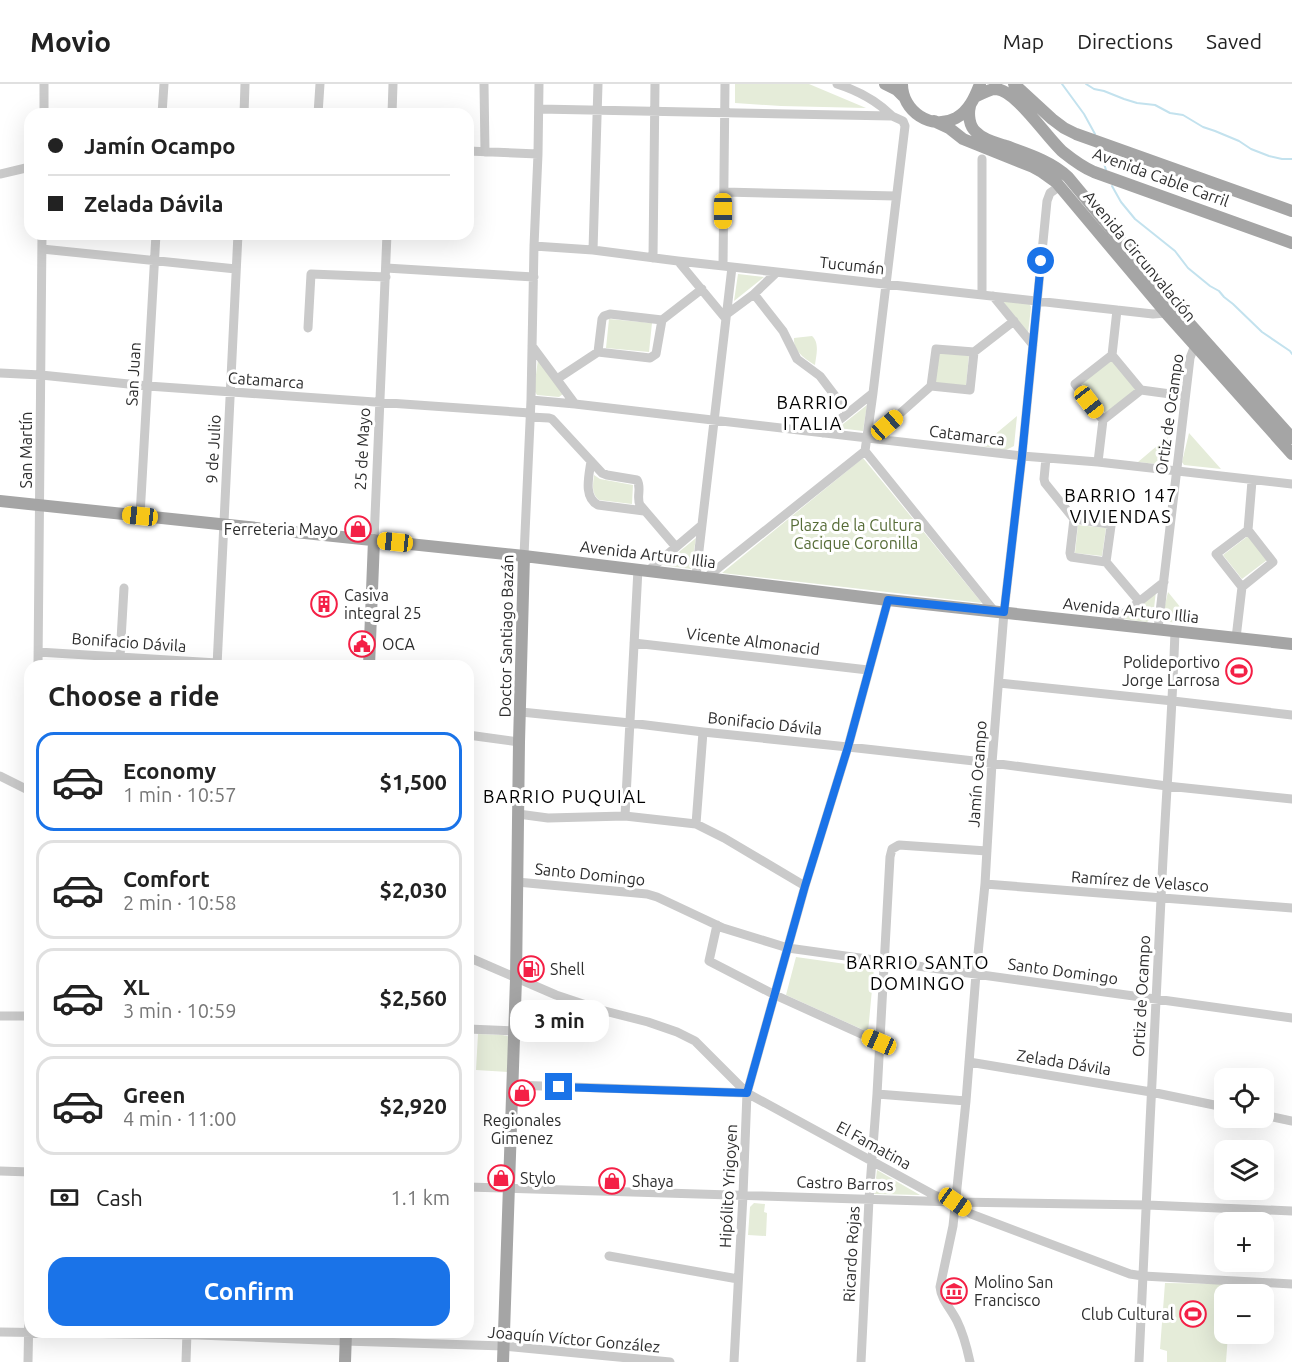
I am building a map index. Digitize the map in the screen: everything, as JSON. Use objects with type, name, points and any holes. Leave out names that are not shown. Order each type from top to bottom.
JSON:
[{"type":"main road","points":[[885,84],[897,90],[903,90]]},
{"type":"main road","points":[[934,121],[943,122],[956,118],[972,101],[980,84]]},
{"type":"main road","name":"Avenida Cable Carril","points":[[1014,84],[1052,119],[1076,135],[1292,212]]},
{"type":"main road","name":"Avenida Cable Carril","points":[[972,101],[987,91],[996,89],[1022,105],[1062,151],[1082,166],[1292,243]]},
{"type":"main road","name":"Avenida Circunvalación","points":[[903,90],[909,106],[927,120],[949,128],[963,139],[1033,167],[1059,186],[1166,313],[1292,454]]},
{"type":"main road","name":"Avenida Circunvalación","points":[[972,101],[969,116],[976,133],[988,140],[1046,161],[1062,171],[1190,324],[1292,438]]},
{"type":"main road","name":"Avenida Arturo Illia","points":[[0,501],[643,569],[888,600],[1292,644]]},
{"type":"main road","name":"25 de Mayo","points":[[369,660],[374,540]]},
{"type":"main road","name":"Doctor Santiago Bazán","points":[[503,1362],[516,979],[524,556]]},
{"type":"main road","points":[[345,1338],[345,1362]]},
{"type":"street","points":[[44,84],[44,108]]},
{"type":"street","points":[[162,108],[164,84]]},
{"type":"street","points":[[244,108],[245,84]]},
{"type":"street","points":[[318,108],[320,84]]},
{"type":"street","points":[[392,108],[393,84]]},
{"type":"street","points":[[484,84],[484,152]]},
{"type":"street","name":"Doctor Santiago Bazán","points":[[524,556],[531,400],[539,84]]},
{"type":"street","points":[[593,250],[598,84]]},
{"type":"street","points":[[653,258],[655,84]]},
{"type":"street","points":[[702,577],[702,525],[727,316],[728,266],[724,192],[726,84]]},
{"type":"street","points":[[702,577],[865,451],[904,126],[903,121],[892,116],[868,96],[837,84]]},
{"type":"street","points":[[539,109],[892,116]]},
{"type":"street","points":[[474,151],[538,154]]},
{"type":"street","points":[[982,159],[982,295]]},
{"type":"street","points":[[0,174],[24,168]]},
{"type":"street","name":"Jamín Ocampo","points":[[970,1362],[957,1320],[940,1293],[940,1287],[953,1226],[966,1101],[985,884],[999,683],[1000,612],[1022,456],[1047,201],[1050,193],[1059,186]]},
{"type":"street","points":[[724,192],[896,196]]},
{"type":"street","name":"San Martín","points":[[38,660],[42,240]]},
{"type":"street","name":"San Juan","points":[[140,516],[156,240]]},
{"type":"street","name":"9 de Julio","points":[[217,660],[238,240]]},
{"type":"street","name":"25 de Mayo","points":[[374,540],[387,240]]},
{"type":"street","name":"Tucumán","points":[[534,246],[593,250],[1153,314],[1166,313]]},
{"type":"street","points":[[42,249],[236,268]]},
{"type":"street","points":[[678,261],[727,316]]},
{"type":"street","points":[[308,328],[311,274],[386,272],[534,277]]},
{"type":"street","points":[[727,316],[777,272]]},
{"type":"street","points":[[557,379],[598,352],[650,358],[656,354],[662,320],[702,289]]},
{"type":"street","points":[[754,294],[783,331],[797,359],[820,376],[848,413]]},
{"type":"street","points":[[993,296],[1033,345]]},
{"type":"street","points":[[1116,310],[1112,355],[1141,390],[1185,396]]},
{"type":"street","points":[[598,352],[604,316],[610,314],[662,320]]},
{"type":"street","points":[[884,440],[887,425],[931,386],[936,349],[974,352],[1014,321]]},
{"type":"street","name":"Ortiz de Ocampo","points":[[1158,629],[1185,396],[1190,358],[1195,345]]},
{"type":"street","points":[[532,346],[575,404]]},
{"type":"street","points":[[931,386],[970,390],[974,352]]},
{"type":"street","points":[[1098,462],[1103,420],[1075,384],[1112,355]]},
{"type":"street","name":"Catamarca","points":[[0,373],[380,402],[549,418],[599,470],[607,475],[637,480],[640,486],[639,503],[644,511]]},
{"type":"street","points":[[1103,420],[1141,390]]},
{"type":"street","points":[[823,433],[873,393]]},
{"type":"street","name":"Catamarca","points":[[531,400],[1292,484]]},
{"type":"street","points":[[865,451],[1000,612]]},
{"type":"street","points":[[1046,458],[1045,483],[1074,519],[1110,524],[1106,562]]},
{"type":"street","points":[[591,461],[588,490],[594,503],[644,511],[676,547]]},
{"type":"street","points":[[1236,638],[1242,587],[1273,562],[1248,530],[1252,481]]},
{"type":"street","points":[[1074,519],[1071,557],[1106,562],[1139,601]]},
{"type":"street","points":[[626,816],[634,643],[643,569],[676,547],[702,525]]},
{"type":"street","points":[[1242,587],[1216,554],[1248,530]]},
{"type":"street","points":[[1111,624],[1164,582]]},
{"type":"street","points":[[120,657],[124,588]]},
{"type":"street","name":"Hipólito Yrigoyen","points":[[734,1362],[747,1093],[805,886],[848,747],[888,600]]},
{"type":"street","name":"Ortiz de Ocampo","points":[[1139,1362],[1175,631]]},
{"type":"street","name":"Vicente Almonacid","points":[[634,643],[868,670]]},
{"type":"street","name":"Bonifacio Dávila","points":[[38,652],[162,660]]},
{"type":"street","points":[[999,683],[1292,715]]},
{"type":"street","name":"Bonifacio Dávila","points":[[521,712],[992,763],[1292,800]]},
{"type":"street","points":[[696,824],[703,732]]},
{"type":"street","points":[[474,736],[519,742]]},
{"type":"street","points":[[0,776],[24,788]]},
{"type":"street","points":[[518,814],[548,818],[626,816],[696,824],[805,886]]},
{"type":"street","name":"Ricardo Rojas","points":[[861,1362],[890,857],[892,849],[899,845],[987,851]]},
{"type":"street","name":"Santo Domingo","points":[[517,882],[647,894],[717,925],[788,948],[1292,1018]]},
{"type":"street","name":"Ramírez de Velasco","points":[[985,884],[1292,908]]},
{"type":"street","points":[[717,925],[710,961],[775,995],[879,1042]]},
{"type":"street","name":"El Famatina","points":[[474,960],[556,995],[648,1022],[695,1041],[747,1093],[934,1195],[955,1202],[971,1214],[1130,1274],[1292,1284]]},
{"type":"street","points":[[0,1016],[24,1016]]},
{"type":"street","points":[[474,1029],[513,1031]]},
{"type":"street","name":"Zelada Dávila","points":[[969,1062],[1151,1092],[1214,1105]]},
{"type":"street","points":[[512,1085],[747,1093]]},
{"type":"street","points":[[877,1094],[966,1101]]},
{"type":"street","points":[[1274,1117],[1292,1121]]},
{"type":"street","points":[[0,1171],[24,1172]]},
{"type":"street","name":"Castro Barros","points":[[474,1186],[1292,1211]]},
{"type":"street","points":[[609,1256],[738,1279]]},
{"type":"street","name":"Joaquín Víctor González","points":[[0,1332],[24,1333]]},
{"type":"street","points":[[28,1338],[28,1362]]},
{"type":"street","points":[[186,1362],[187,1338]]},
{"type":"street","name":"Joaquín Víctor González","points":[[363,1338],[504,1346],[670,1362]]},
{"type":"green space","points":[[735,84],[809,84],[866,108],[735,103]]},
{"type":"green space","points":[[738,274],[764,277],[734,301]]},
{"type":"green space","points":[[1001,299],[1029,303],[1031,307],[1028,334]]},
{"type":"green space","points":[[609,319],[652,323],[649,352],[606,348]]},
{"type":"green space","points":[[812,336],[817,346],[815,365],[800,354],[794,343],[794,338]]},
{"type":"green space","points":[[939,352],[969,355],[966,386],[935,383]]},
{"type":"green space","points":[[538,359],[563,394],[559,397],[537,395],[534,390]]},
{"type":"green space","points":[[1111,359],[1136,390],[1106,414],[1081,383]]},
{"type":"green space","points":[[867,405],[863,431],[838,428]]},
{"type":"green space","points":[[1017,416],[1014,446],[1006,450],[981,446]]},
{"type":"green space","points":[[1189,433],[1221,469],[1184,465],[1182,462]]},
{"type":"green space","points":[[1171,434],[1169,462],[1165,465],[1138,462]]},
{"type":"green space","name":"Plaza de la Cultura Cacique Coronilla","points":[[863,458],[982,603],[722,573]]},
{"type":"green space","points":[[594,475],[600,479],[633,485],[632,504],[599,500],[594,492]]},
{"type":"green space","points":[[1078,525],[1106,528],[1102,556],[1075,553]]},
{"type":"green space","points":[[1248,536],[1267,560],[1242,579],[1223,555]]},
{"type":"green space","points":[[696,538],[691,569],[663,565]]},
{"type":"green space","points":[[1156,591],[1153,617],[1147,622],[1123,619]]},
{"type":"green space","points":[[1168,592],[1194,624],[1169,622],[1163,613]]},
{"type":"green space","points":[[796,957],[874,968],[868,1032],[786,995]]},
{"type":"green space","points":[[478,1034],[508,1036],[508,1072],[476,1070]]},
{"type":"green space","points":[[877,1170],[920,1195],[874,1194]]},
{"type":"green space","points":[[754,1203],[765,1204],[766,1236],[748,1235],[750,1207]]},
{"type":"green space","name":"Club Cultural","points":[[1165,1283],[1231,1284],[1214,1284],[1214,1344],[1227,1344],[1226,1362],[1167,1362],[1167,1351],[1160,1349]]},
{"type":"waterway","points":[[1062,84],[1084,114],[1095,134]]},
{"type":"waterway","points":[[1086,84],[1124,99],[1155,105],[1170,113],[1183,115],[1203,127],[1269,156],[1292,159]]},
{"type":"waterway","points":[[1100,151],[1106,170]]},
{"type":"waterway","points":[[1112,186],[1135,219],[1175,251],[1188,268],[1219,291],[1262,332],[1292,354]]},
{"type":"place","name":"Ferreteria Mayo","points":[[358,529]]},
{"type":"place","name":"Casiva integral 25","points":[[324,604]]},
{"type":"place","name":"OCA","points":[[362,644]]},
{"type":"place","name":"Polideportivo Jorge Larrosa","points":[[1239,671]]},
{"type":"place","name":"Shell","points":[[531,969]]},
{"type":"place","name":"Regionales Gimenez","points":[[522,1093]]},
{"type":"place","name":"Stylo","points":[[501,1178]]},
{"type":"place","name":"Shaya","points":[[612,1181]]},
{"type":"place","name":"Molino San Francisco","points":[[954,1291]]},
{"type":"place","name":"Club Cultural","points":[[1193,1314]]},
{"type":"district","name":"BARRIO ITALIA","points":[[813,412]]},
{"type":"district","name":"BARRIO 147 VIVIENDAS","points":[[1121,505]]},
{"type":"district","name":"BARRIO PUQUIAL","points":[[565,796]]},
{"type":"district","name":"BARRIO SANTO DOMINGO","points":[[918,972]]},
{"type":"route","points":[[559,1087],[747,1093],[805,886],[848,747],[888,600],[1004,612],[1041,261]]}]
